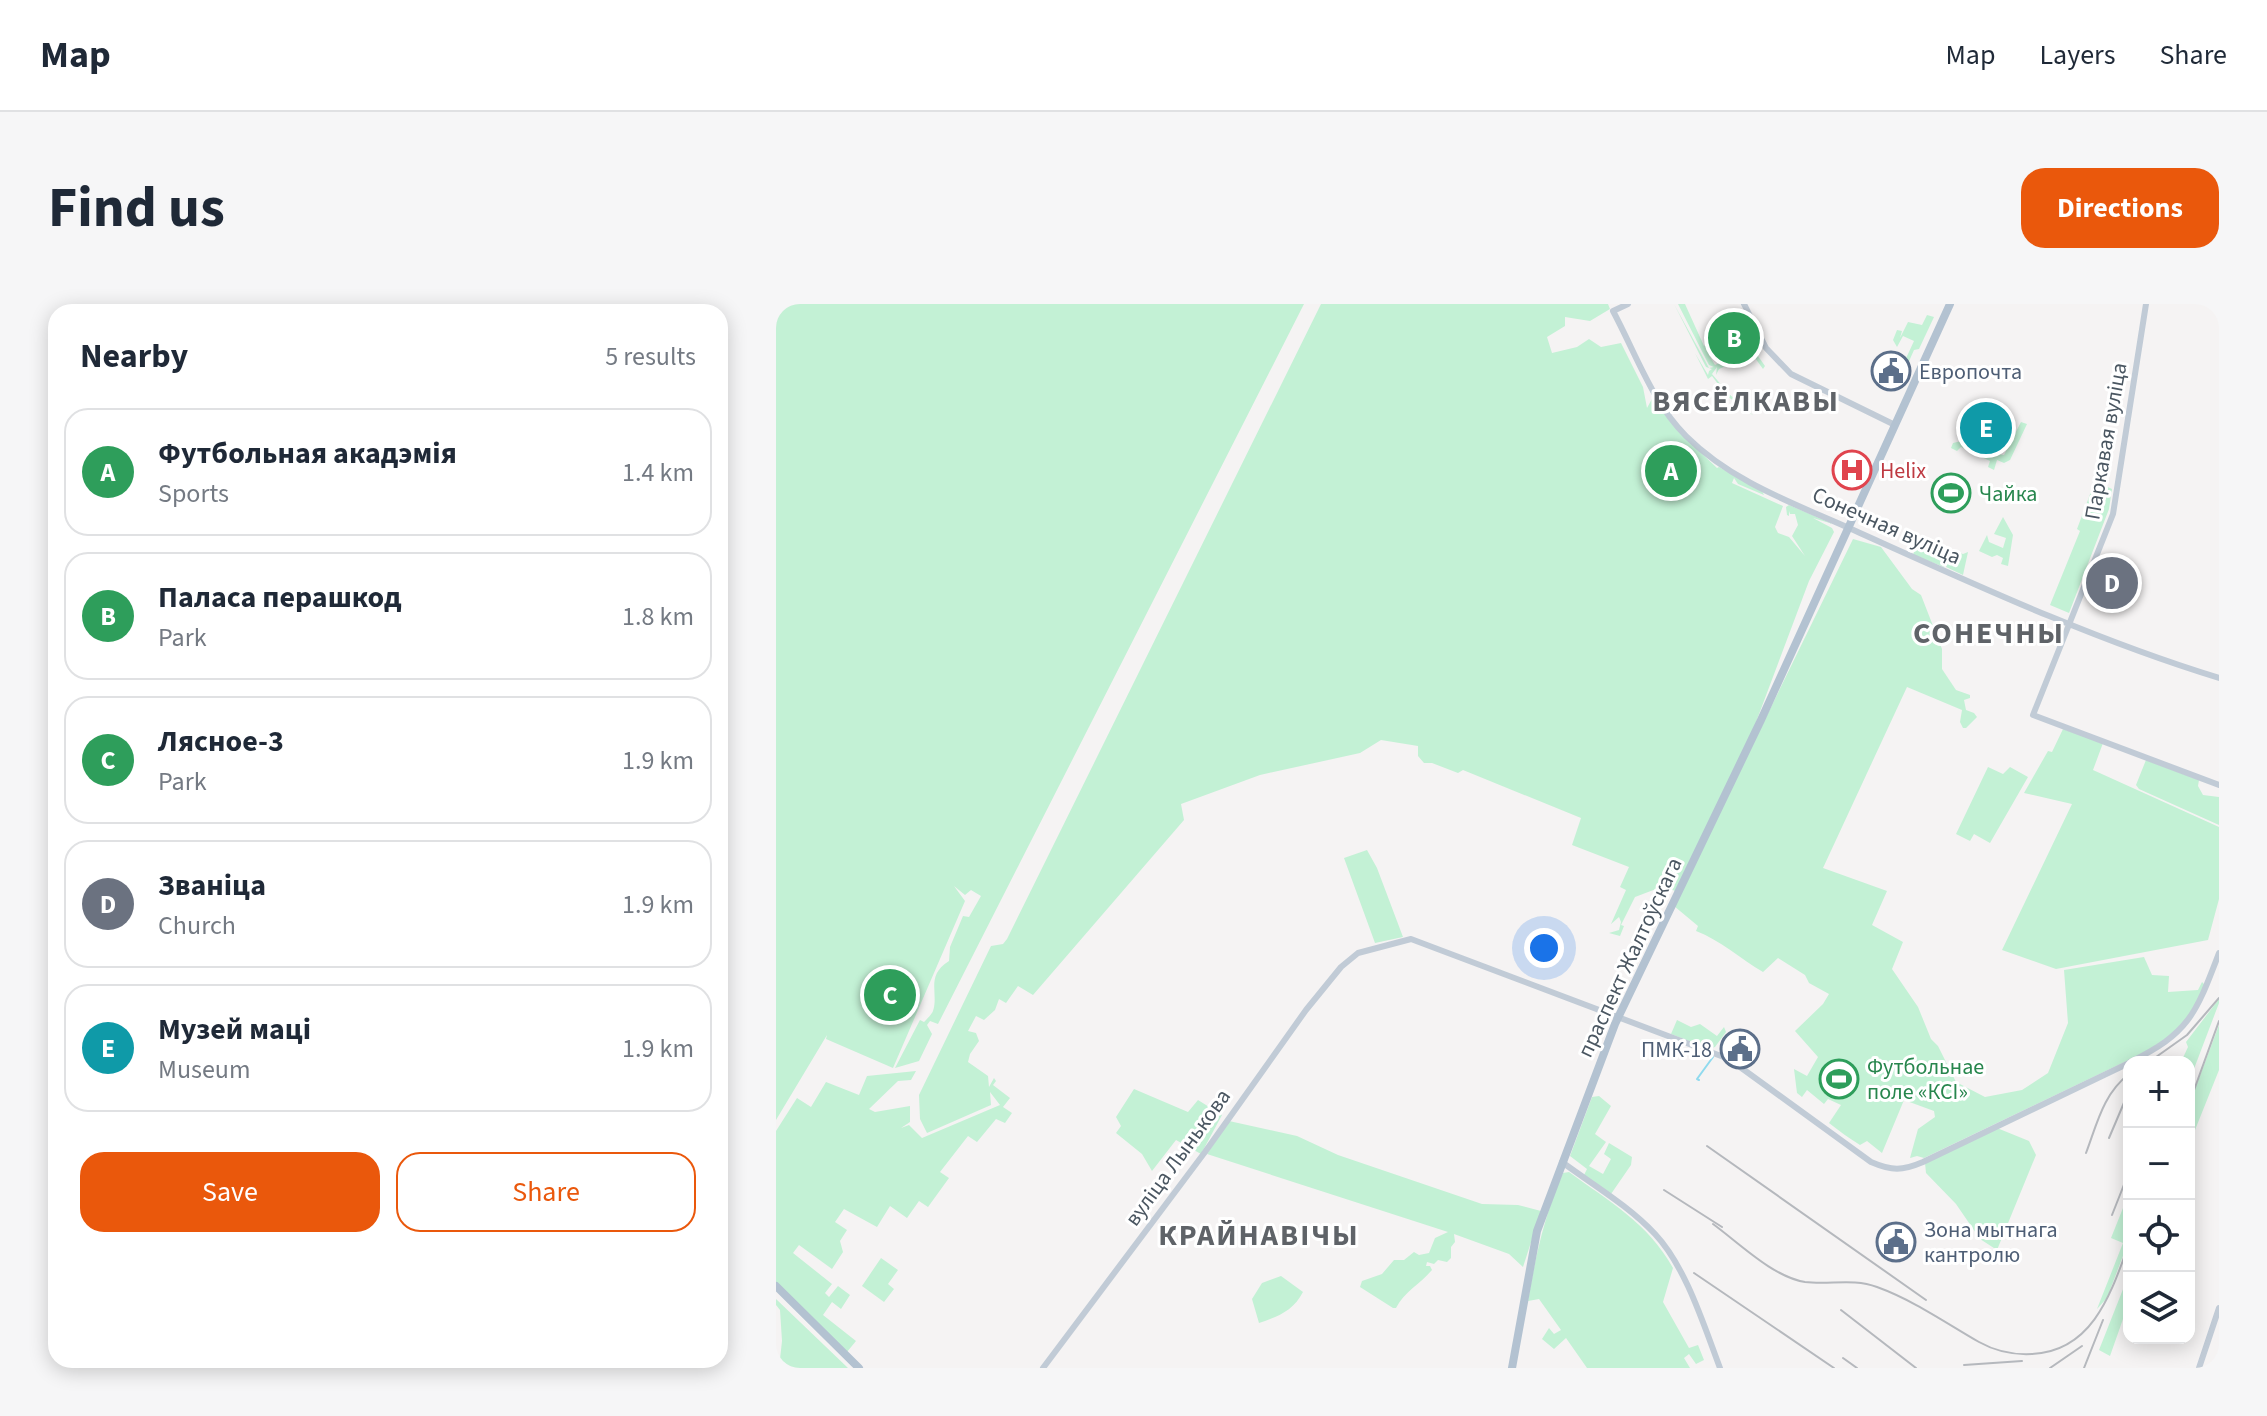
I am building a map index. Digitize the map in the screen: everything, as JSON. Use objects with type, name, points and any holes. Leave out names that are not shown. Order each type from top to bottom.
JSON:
[{"type":"main road","name":"праспект Жалтоўскага","points":[[1512,1368],[1534,1241],[1618,1016],[1761,720],[1947,304]]},
{"type":"main road","points":[[776,1286],[859,1368]]},
{"type":"street","name":"Сонечная вуліца","points":[[1628,304],[1613,311],[1660,402],[1676,425],[1701,450],[1739,478],[2004,598],[2219,678]]},
{"type":"street","points":[[1744,304],[1766,348],[1791,374],[1893,424]]},
{"type":"street","name":"Паркавая вуліца","points":[[2146,304],[2113,514],[2033,715],[2219,785]]},
{"type":"street","name":"вуліца Лынькова","points":[[1043,1368],[1205,1152],[1306,1010],[1341,967],[1358,953],[1411,939],[1618,1016]]},
{"type":"street","points":[[2141,1056],[2166,1043],[2187,1024],[2201,999],[2219,953]]},
{"type":"street","points":[[1618,1016],[1729,1059],[1871,1162],[1893,1170],[1923,1162],[2123,1065]]},
{"type":"street","points":[[1562,1162],[1656,1235],[1684,1281],[1720,1368]]},
{"type":"street","points":[[2199,1368],[2219,1308]]},
{"type":"green space","points":[[776,304],[1304,304],[938,1024],[930,1021],[927,1025],[932,1034],[919,1061],[895,1068],[920,1020],[924,1022],[933,1011],[937,973],[949,961],[950,947],[963,916],[969,917],[981,896],[971,890],[965,895],[954,886],[965,901],[893,1068],[826,1039],[827,1035],[776,1120]]},
{"type":"green space","points":[[1321,304],[1608,304],[1610,309],[1590,321],[1565,317],[1565,326],[1547,337],[1552,353],[1577,347],[1589,339],[1601,347],[1621,343],[1643,387],[1647,408],[1653,397],[1626,343],[1654,397],[1694,446],[1717,468],[1762,491],[1764,495],[1738,484],[1734,478],[1732,483],[1783,506],[1775,527],[1778,533],[1789,537],[1805,556],[1792,536],[1798,525],[1795,514],[1789,511],[1787,515],[1786,507],[1789,505],[1833,524],[1813,518],[1834,532],[1809,581],[1750,738],[1675,891],[1664,886],[1635,897],[1621,925],[1624,926],[1620,936],[1609,933],[1619,930],[1619,917],[1611,924],[1626,890],[1620,887],[1629,867],[1572,845],[1581,818],[1463,770],[1458,773],[1424,763],[1418,756],[1418,746],[1381,740],[1360,753],[1260,775],[1181,804],[1184,820],[1033,995],[1018,986],[1006,1003],[999,999],[995,1010],[984,1020],[976,1016],[968,1031],[976,1033],[979,1041],[968,1062],[988,1076],[989,1087],[994,1078],[996,1081],[993,1085],[1010,1098],[1003,1107],[1012,1113],[1005,1123],[996,1119],[977,1142],[968,1136],[940,1172],[949,1178],[928,1207],[919,1201],[907,1218],[890,1206],[877,1227],[844,1209],[835,1222],[847,1230],[840,1241],[843,1252],[832,1269],[799,1245],[793,1253],[832,1284],[825,1293],[829,1297],[838,1286],[850,1295],[841,1309],[832,1302],[823,1315],[856,1341],[847,1352],[776,1283],[776,1131],[797,1098],[811,1107],[826,1082],[859,1095],[867,1076],[916,1071],[911,1080],[898,1081],[869,1109],[875,1112],[910,1106],[910,1122],[901,1128],[909,1125],[922,1138],[1000,1105],[990,1092],[991,1105],[927,1133],[920,1119],[919,1095],[991,946],[1003,944],[1007,939]]},
{"type":"green space","points":[[1674,304],[1709,368],[1706,367]]},
{"type":"green space","points":[[1678,304],[1685,304],[1704,346],[1722,337],[1727,346],[1709,355],[1715,365],[1758,344],[1760,348],[1753,349],[1765,366],[1763,369],[1750,351],[1725,362],[1726,366],[1719,369],[1716,375],[1717,367],[1712,374],[1754,416],[1727,396],[1712,376],[1708,379],[1695,353],[1708,375],[1712,369],[1709,368],[1714,367],[1709,365]]},
{"type":"green space","points":[[1927,315],[1934,317],[1919,349],[1914,350],[1906,368],[1902,367],[1914,341],[1903,336],[1897,347],[1893,340],[1897,330],[1902,331],[1900,338],[1908,322],[1922,325]]},
{"type":"green space","points":[[2021,422],[2027,424],[2010,460],[2004,463],[1997,460],[1994,470],[1988,467],[1990,461],[1961,447],[1957,451],[1951,448],[1953,443],[1970,439],[2004,455]]},
{"type":"green space","points":[[2095,481],[2112,489],[2109,509],[2069,613],[2050,605],[2080,531],[2077,529]]},
{"type":"green space","points":[[2003,517],[2013,535],[2008,566],[2001,564],[2003,558],[1979,551],[1987,535],[1989,542],[2003,548],[2006,538],[1994,534]]},
{"type":"green space","points":[[1853,539],[1881,547],[1912,589],[1921,595],[1942,649],[1942,669],[1956,690],[1970,695],[1964,700],[1966,710],[1977,717],[1963,728],[1960,722],[1962,710],[1907,687],[1823,868],[1887,891],[1872,925],[1903,942],[1892,969],[1918,1007],[1931,1039],[1938,1046],[1956,1082],[1985,1097],[2022,1090],[2048,1073],[2068,1023],[2064,970],[2144,957],[2152,975],[2169,976],[2168,992],[2198,990],[2202,982],[2205,985],[2194,1011],[2162,1044],[2137,1056],[2123,1056],[2123,1063],[1924,1158],[1910,1158],[1918,1129],[1935,1117],[1934,1111],[1904,1100],[1882,1153],[1867,1141],[1860,1145],[1829,1123],[1841,1105],[1828,1099],[1824,1104],[1807,1090],[1802,1097],[1797,1093],[1794,1069],[1807,1076],[1818,1057],[1795,1031],[1829,994],[1809,983],[1805,975],[1778,958],[1763,972],[1722,944],[1696,931],[1698,926],[1674,906]]},
{"type":"green space","points":[[1918,539],[1947,552],[1949,548],[1963,554],[1968,552],[1963,575],[1946,567],[1948,562],[1953,563],[1949,556],[1944,567],[1913,555]]},
{"type":"green space","points":[[2063,729],[2103,743],[2093,770],[2219,827],[2219,899],[2208,940],[2056,969],[2002,950],[2072,804],[2024,793],[2048,751],[2052,752]]},
{"type":"green space","points":[[2146,760],[2199,780],[2198,786],[2203,795],[2219,797],[2219,825],[2139,789],[2136,785]]},
{"type":"green space","points":[[1988,767],[2003,774],[2010,767],[2028,777],[1990,843],[1974,834],[1970,841],[1956,834]]},
{"type":"green space","points":[[1367,850],[1403,937],[1375,943],[1344,858]]},
{"type":"green space","points":[[2219,999],[2195,1066],[2195,1056],[2184,1056],[2188,1047],[2186,1042]]},
{"type":"green space","points":[[1677,1020],[1691,1027],[1700,1024],[1717,1036],[1724,1027],[1726,1032],[1710,1049],[1671,1034]]},
{"type":"green space","points":[[2219,1025],[2219,1070],[2195,1130],[2195,1089]]},
{"type":"green space","points":[[1134,1089],[1188,1112],[1198,1100],[1222,1115],[1201,1154],[1176,1140],[1152,1171],[1142,1154],[1116,1133],[1121,1126],[1116,1117]]},
{"type":"green space","points":[[1599,1096],[1611,1106],[1595,1134],[1606,1142],[1589,1166],[1603,1174],[1611,1159],[1604,1154],[1609,1143],[1632,1157],[1631,1165],[1611,1194],[1584,1175],[1587,1169],[1570,1156],[1592,1097]]},
{"type":"green space","points":[[1229,1121],[1297,1136],[1338,1155],[1482,1204],[1518,1205],[1541,1211],[1523,1267],[1509,1254],[1454,1234],[1451,1258],[1447,1262],[1427,1262],[1426,1266],[1432,1270],[1393,1308],[1360,1287],[1362,1281],[1382,1274],[1394,1260],[1404,1260],[1414,1252],[1419,1255],[1429,1253],[1435,1238],[1448,1232],[1207,1154]]},
{"type":"green space","points":[[1997,1128],[2029,1141],[2036,1155],[1997,1250],[1980,1239],[1956,1204],[1926,1173],[1925,1163]]},
{"type":"green space","points":[[1569,1172],[1627,1214],[1663,1252],[1673,1268],[1663,1302],[1689,1348],[1698,1345],[1704,1360],[1696,1364],[1689,1354],[1684,1358],[1690,1368],[1587,1368],[1566,1338],[1554,1349],[1542,1339],[1549,1328],[1554,1334],[1561,1330],[1539,1299],[1528,1301],[1546,1220],[1563,1173]]},
{"type":"green space","points":[[2123,1208],[2123,1243],[2111,1238]]},
{"type":"green space","points":[[2123,1243],[2123,1256],[2107,1298],[2097,1309]]},
{"type":"green space","points":[[881,1258],[898,1270],[888,1284],[894,1289],[884,1302],[862,1286]]},
{"type":"green space","points":[[1281,1276],[1303,1292],[1285,1312],[1259,1323],[1252,1299],[1262,1283]]},
{"type":"green space","points":[[2123,1289],[2123,1319],[2110,1356],[2099,1350]]},
{"type":"green space","points":[[776,1299],[848,1368],[779,1368],[782,1341],[780,1310]]},
{"type":"waterway","points":[[1699,1080],[1713,1057]]},
{"type":"railway","points":[[2157,1056],[2187,1035],[2219,998]]},
{"type":"railway","points":[[2195,1087],[2219,1021]]},
{"type":"railway","points":[[2086,1153],[2107,1100],[2123,1079]]},
{"type":"railway","points":[[2109,1138],[2123,1105]]},
{"type":"railway","points":[[1707,1146],[1926,1300]]},
{"type":"railway","points":[[2112,1215],[2123,1187]]},
{"type":"railway","points":[[1664,1190],[1722,1227]]},
{"type":"railway","points":[[1713,1224],[1781,1274],[1805,1282],[1859,1283],[1877,1287],[1916,1305],[1985,1345],[2018,1354],[2053,1350],[2085,1331],[2106,1300],[2123,1260]]},
{"type":"railway","points":[[1694,1273],[1834,1368]]},
{"type":"railway","points":[[1841,1310],[1916,1368]]},
{"type":"railway","points":[[2084,1368],[2103,1320]]},
{"type":"railway","points":[[2050,1368],[2082,1346]]},
{"type":"railway","points":[[1843,1358],[1857,1368]]},
{"type":"railway","points":[[1964,1365],[2022,1361]]},
{"type":"place","name":"Паласа перашкод","points":[[1734,338]]},
{"type":"place","name":"Европочта","points":[[1891,371]]},
{"type":"place","name":"Музей маці","points":[[1986,428]]},
{"type":"place","name":"Helix","points":[[1852,470]]},
{"type":"place","name":"Футбольная акадэмія","points":[[1671,471]]},
{"type":"place","name":"Чайка","points":[[1951,493]]},
{"type":"place","name":"Званіца","points":[[2112,583]]},
{"type":"place","name":"Лясное-3","points":[[890,995]]},
{"type":"place","name":"ПМК-18","points":[[1740,1049]]},
{"type":"place","name":"Футбольнае поле «КСІ»","points":[[1839,1079]]},
{"type":"place","name":"Зона мытнага кантролю","points":[[1896,1242]]},
{"type":"district","name":"ВЯСЁЛКАВЫ","points":[[1746,401]]},
{"type":"district","name":"СОНЕЧНЫ","points":[[1989,633]]},
{"type":"district","name":"КРАЙНАВІЧЫ","points":[[1259,1235]]}]
